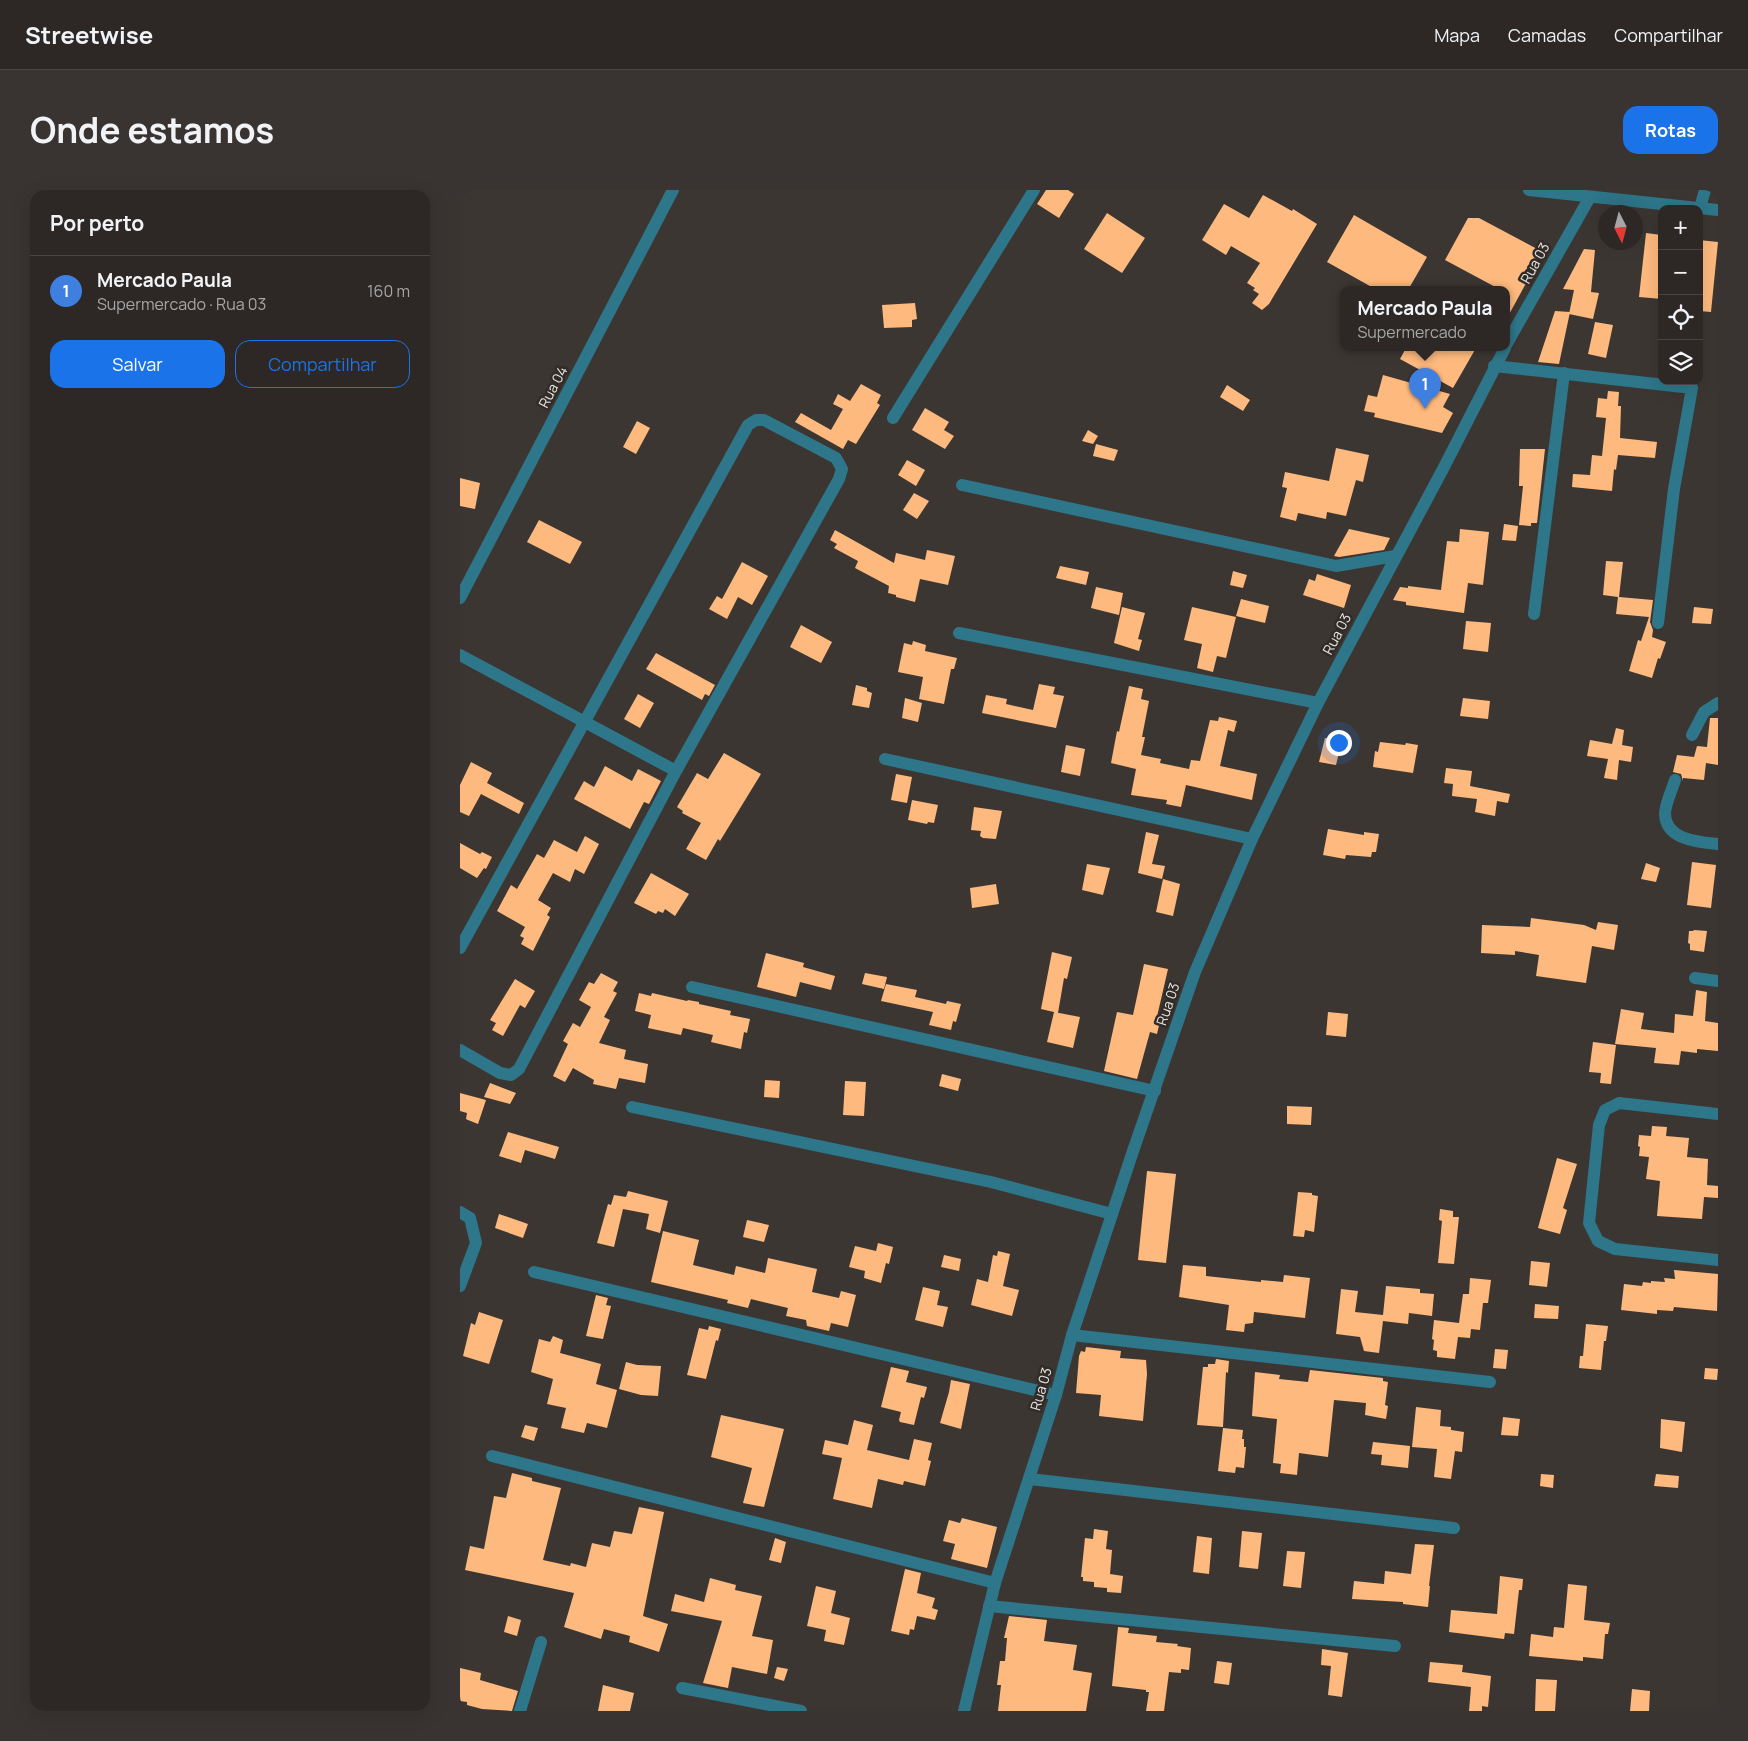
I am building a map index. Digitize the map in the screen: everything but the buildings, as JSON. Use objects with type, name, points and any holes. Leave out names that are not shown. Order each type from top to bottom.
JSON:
[{"type":"street","name":"Rua 04","points":[[460,598],[674,190]]},
{"type":"street","points":[[893,418],[1034,190]]},
{"type":"street","points":[[1529,190],[1670,205]]},
{"type":"street","points":[[1701,205],[1705,190]]},
{"type":"street","name":"Rua 03","points":[[1510,337],[1590,197]]},
{"type":"street","points":[[1703,208],[1718,210]]},
{"type":"street","name":"Rua 03","points":[[964,1711],[995,1583],[1030,1479],[1072,1335],[1195,972],[1252,839],[1318,703],[1443,469],[1502,351]]},
{"type":"street","points":[[1494,366],[1692,388],[1674,489],[1658,623]]},
{"type":"street","points":[[1534,614],[1564,373]]},
{"type":"street","points":[[460,948],[748,425],[756,420],[764,420],[836,458],[842,469],[840,479],[676,771],[519,1069],[511,1074],[500,1072],[460,1050]]},
{"type":"street","points":[[962,486],[1336,566],[1395,556]]},
{"type":"street","points":[[958,633],[1318,703]]},
{"type":"street","points":[[460,655],[676,771]]},
{"type":"street","points":[[1692,735],[1704,712],[1718,703]]},
{"type":"street","points":[[886,759],[1252,839]]},
{"type":"street","points":[[1675,780],[1665,814],[1668,828],[1677,836],[1718,844]]},
{"type":"street","points":[[1695,978],[1718,981]]},
{"type":"street","points":[[692,987],[1155,1091]]},
{"type":"street","points":[[1718,1114],[1619,1103],[1605,1110],[1599,1125],[1589,1223],[1598,1240],[1615,1250],[1718,1260]]},
{"type":"street","points":[[632,1107],[991,1182],[1112,1214]]},
{"type":"street","points":[[460,1212],[470,1218],[476,1243],[460,1286]]},
{"type":"street","points":[[534,1272],[1056,1395]]},
{"type":"street","points":[[1072,1335],[1490,1382]]},
{"type":"street","points":[[492,1456],[995,1583]]},
{"type":"street","points":[[1030,1479],[1454,1528]]},
{"type":"street","points":[[989,1606],[1395,1646]]},
{"type":"street","points":[[520,1711],[541,1642]]},
{"type":"street","points":[[682,1688],[801,1711]]},
{"type":"place","name":"Mercado Paula","points":[[1425,409]]}]
